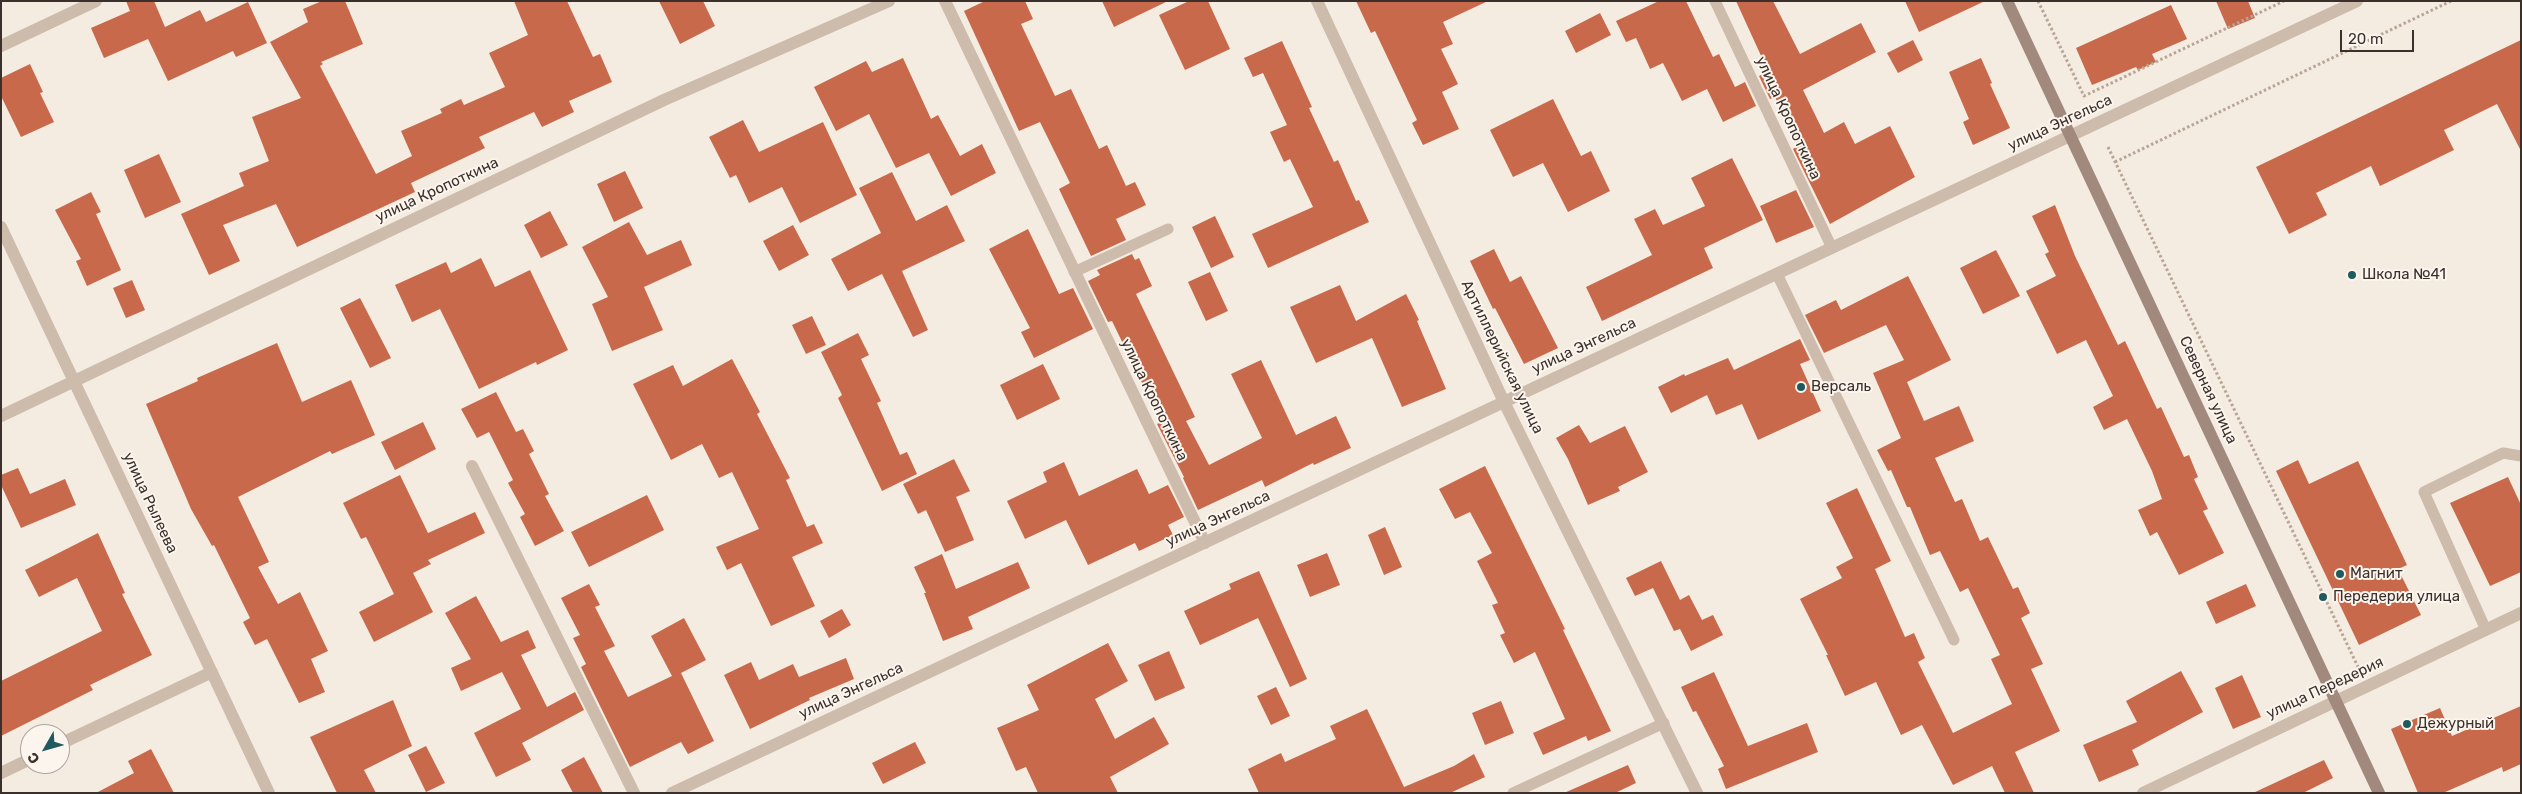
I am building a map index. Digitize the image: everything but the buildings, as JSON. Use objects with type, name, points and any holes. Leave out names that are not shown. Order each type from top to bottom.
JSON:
[{"type":"main road","name":"Северная улица","points":[[2007,1],[2380,793]]},
{"type":"street","points":[[1,46],[96,1]]},
{"type":"street","name":"улица Кропоткина","points":[[1,416],[664,100],[889,1]]},
{"type":"street","name":"улица Кропоткина","points":[[945,1],[1205,543]]},
{"type":"street","name":"Артиллерийская улица","points":[[1316,1],[1504,402],[1697,793]]},
{"type":"street","name":"улица Энгельса","points":[[672,793],[2357,1]]},
{"type":"street","name":"улица Рылеева","points":[[1,227],[269,793]]},
{"type":"street","points":[[472,466],[634,793]]},
{"type":"street","name":"улица Передерия","points":[[2143,793],[2521,614]]},
{"type":"street","points":[[70,739],[212,672]]},
{"type":"street","points":[[1,773],[20,764]]},
{"type":"lane","name":"улица Кропоткина","points":[[1715,1],[1832,248]]},
{"type":"lane","points":[[1074,272],[1168,229]]},
{"type":"lane","points":[[1777,274],[1954,640]]},
{"type":"lane","points":[[2486,630],[2424,492],[2504,453],[2521,456]]},
{"type":"lane","points":[[1513,793],[1664,723]]},
{"type":"path","points":[[2038,1],[2084,96],[2284,1]]},
{"type":"path","points":[[2114,162],[2451,1]]},
{"type":"path","points":[[2108,147],[2363,678]]},
{"type":"place","name":"Школа №41","points":[[2352,275]]},
{"type":"place","name":"Версаль","points":[[1801,387]]},
{"type":"place","name":"Магнит","points":[[2340,574]]},
{"type":"place","name":"Передерия улица","points":[[2323,597]]},
{"type":"place","name":"Дежурный","points":[[2407,724]]}]
